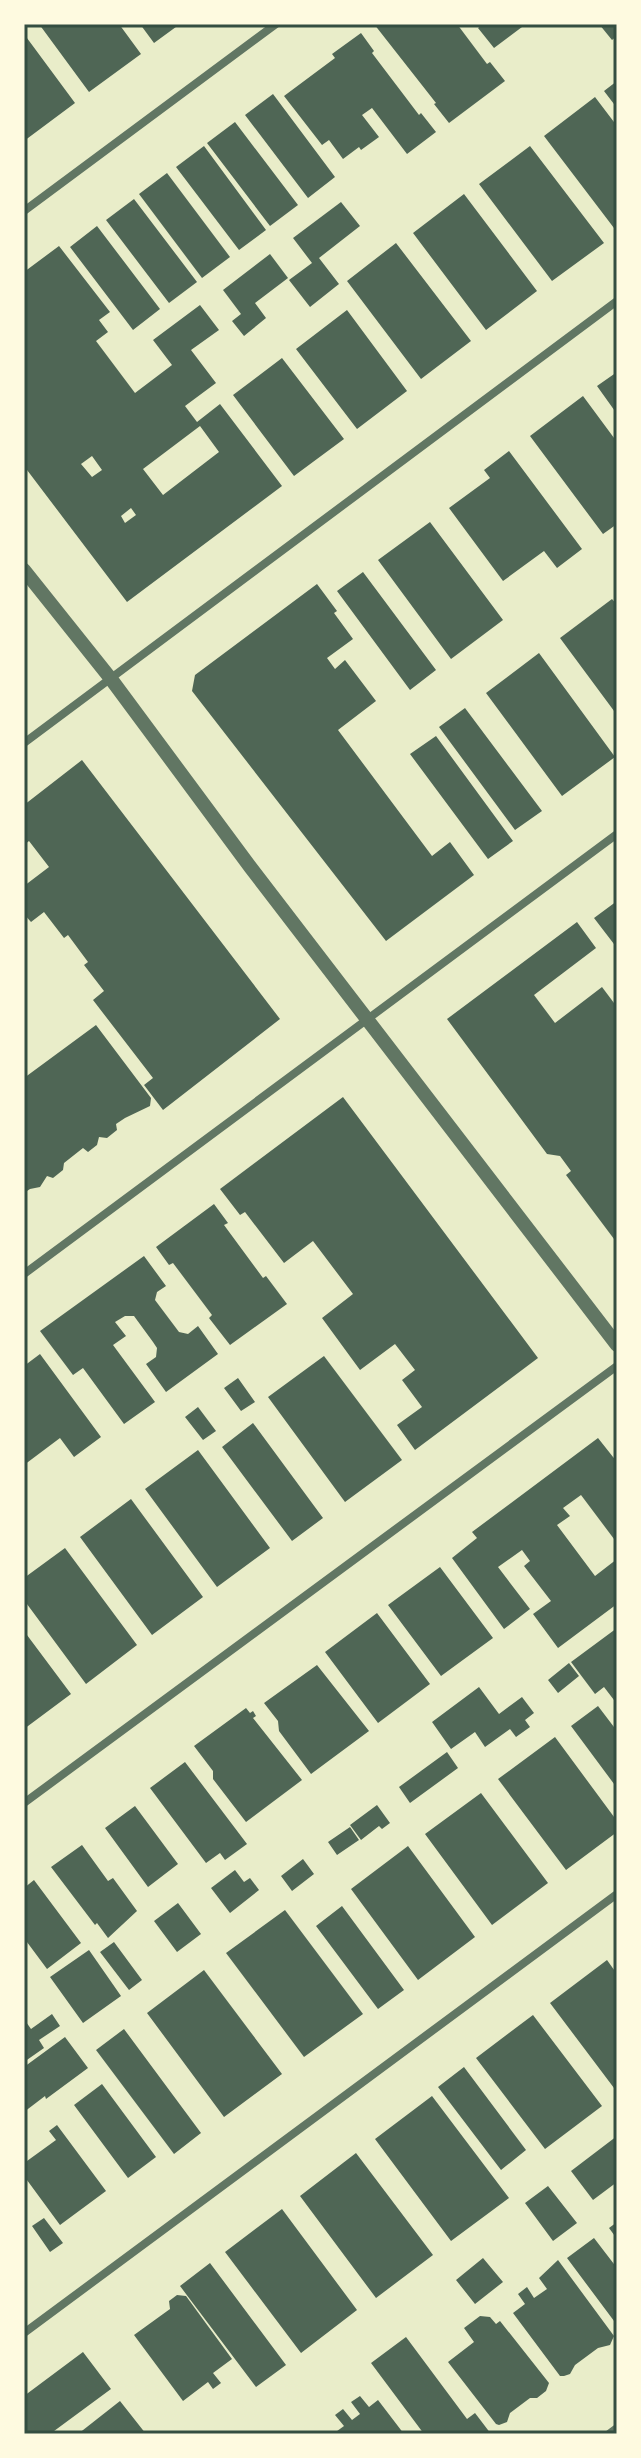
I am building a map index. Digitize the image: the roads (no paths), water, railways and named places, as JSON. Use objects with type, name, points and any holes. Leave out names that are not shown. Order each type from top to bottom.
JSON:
[{"type":"street","points":[[24,211],[276,24]]},
{"type":"street","points":[[24,743],[617,301]]},
{"type":"street","points":[[24,570],[111,679],[260,880],[617,1345]]},
{"type":"street","points":[[24,1274],[617,834]]},
{"type":"street","points":[[24,1803],[617,1366]]},
{"type":"street","points":[[24,2333],[617,1894]]},
{"type":"street","points":[[609,2434],[617,2428]]}]
